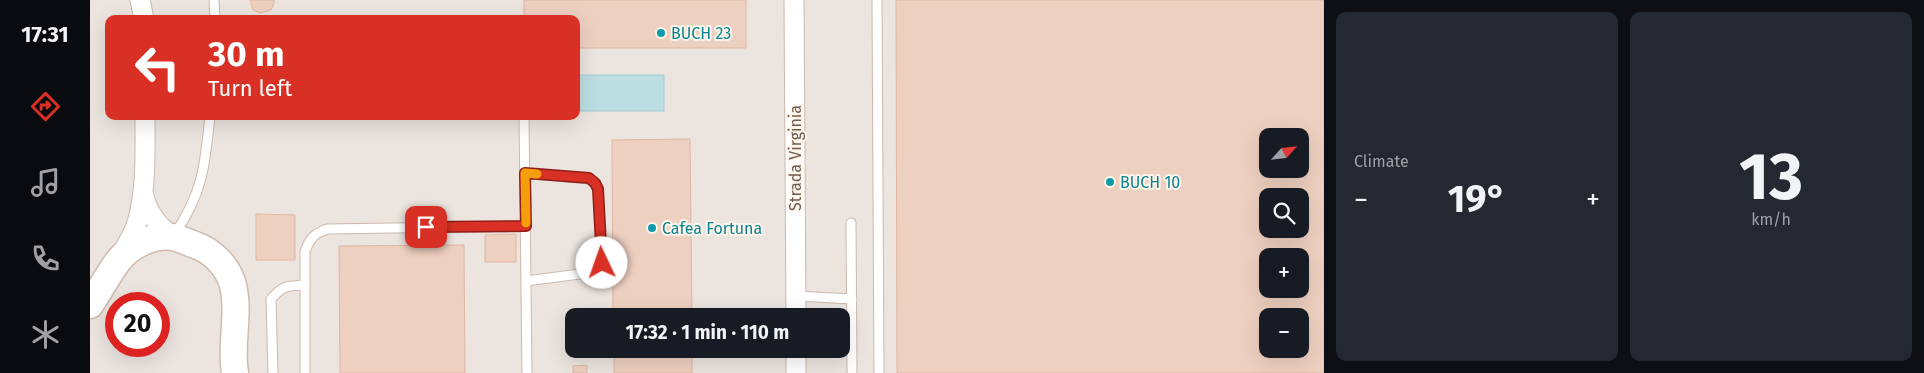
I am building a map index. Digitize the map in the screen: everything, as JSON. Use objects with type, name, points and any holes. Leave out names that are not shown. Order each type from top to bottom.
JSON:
[{"type":"main road","points":[[97,295],[120,260],[138,244],[156,237],[172,237],[200,246],[222,263],[230,275],[235,299],[235,373]]},
{"type":"street","points":[[140,0],[143,15]]},
{"type":"street","name":"Strada Virginia","points":[[794,0],[796,308]]},
{"type":"street","points":[[120,260],[135,229],[142,191],[145,167],[145,120]]},
{"type":"street","points":[[142,191],[145,204],[154,220],[172,237]]},
{"type":"street","points":[[796,358],[796,373]]},
{"type":"lane","points":[[214,0],[214,15]]},
{"type":"lane","points":[[877,0],[879,373]]},
{"type":"lane","points":[[172,237],[187,216],[197,195],[205,163],[210,120]]},
{"type":"lane","points":[[524,120],[527,373]]},
{"type":"lane","points":[[525,173],[589,178],[595,183],[598,189],[602,263],[595,272],[526,281]]},
{"type":"lane","points":[[851,223],[852,371]]},
{"type":"lane","points":[[305,373],[305,252],[309,241],[316,233],[327,229],[526,226]]},
{"type":"lane","points":[[273,373],[271,299],[278,290],[285,286],[305,285]]},
{"type":"lane","points":[[796,296],[852,299]]},
{"type":"shaded area","points":[[90,0],[1324,0],[1324,373],[90,373]]},
{"type":"water","points":[[580,75],[664,75],[664,111],[580,111]]},
{"type":"building","points":[[250,0],[274,0],[274,3],[271,10],[260,13],[253,10]]},
{"type":"building","name":"BUCH 23","points":[[524,0],[746,0],[746,48],[580,48],[580,15],[524,15]]},
{"type":"building","name":"BUCH 10","points":[[896,0],[1324,0],[1324,373],[897,373]]},
{"type":"building","name":"Cafea Fortuna","points":[[690,139],[692,308],[613,308],[612,140]]},
{"type":"building","points":[[256,214],[295,215],[295,260],[256,260]]},
{"type":"building","points":[[516,234],[516,262],[485,262],[485,235]]},
{"type":"building","points":[[464,245],[465,373],[340,373],[339,246]]},
{"type":"building","points":[[614,358],[692,358],[692,373],[614,373]]},
{"type":"building","points":[[587,365],[587,373],[573,373],[573,366]]},
{"type":"slow traffic","points":[[526,223],[525,173],[537,174]]},
{"type":"place","name":"BUCH 23","points":[[661,33]]},
{"type":"place","name":"BUCH 10","points":[[1110,182]]},
{"type":"place","name":"Cafea Fortuna","points":[[652,228]]},
{"type":"route","points":[[426,227],[526,226],[525,173],[589,178],[598,189],[602,263]]}]
